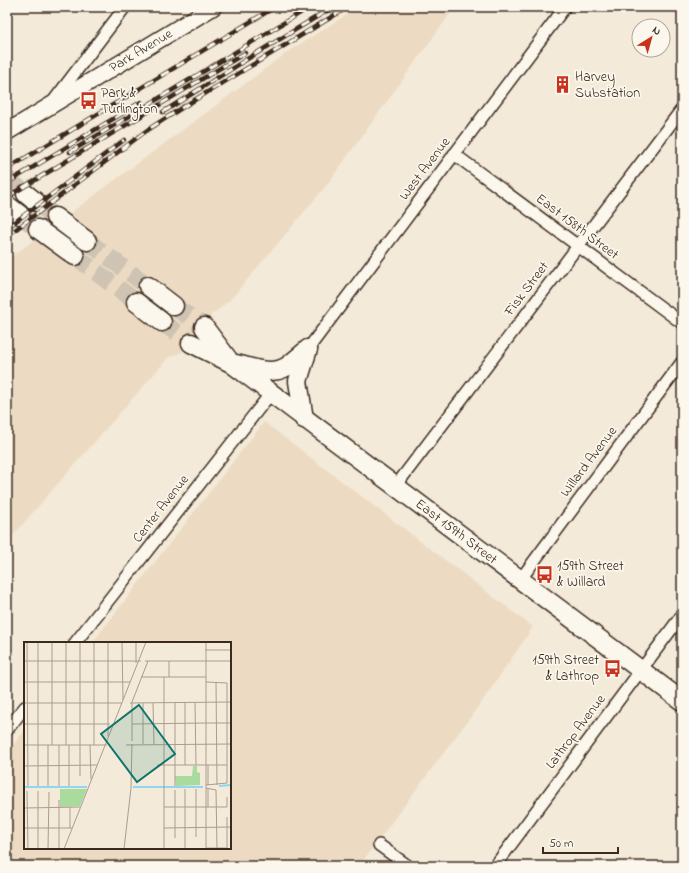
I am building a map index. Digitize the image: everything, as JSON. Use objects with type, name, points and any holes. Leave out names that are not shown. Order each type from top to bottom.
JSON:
[{"type":"main road","points":[[55,217],[87,241]]},
{"type":"main road","points":[[38,229],[75,256]]},
{"type":"main road","points":[[148,286],[174,306]]},
{"type":"main road","points":[[136,302],[162,322]]},
{"type":"main road","name":"East 159th Street","points":[[204,327],[231,363]]},
{"type":"main road","name":"East 159th Street","points":[[191,343],[231,363],[682,701]]},
{"type":"main road","points":[[231,363],[269,371],[278,370],[286,367],[308,349]]},
{"type":"main road","points":[[304,419],[298,380],[308,349]]},
{"type":"street","points":[[51,105],[125,7]]},
{"type":"street","name":"Park Avenue","points":[[7,132],[213,7]]},
{"type":"street","name":"West Avenue","points":[[308,349],[565,7]]},
{"type":"street","name":"Fisk Street","points":[[396,487],[682,109]]},
{"type":"street","name":"East 158th Street","points":[[454,154],[682,324]]},
{"type":"street","name":"Willard Avenue","points":[[520,580],[682,362]]},
{"type":"street","name":"Center Avenue","points":[[76,642],[271,393]]},
{"type":"street","name":"Lathrop Avenue","points":[[495,866],[682,615]]},
{"type":"street","points":[[7,730],[24,708]]},
{"type":"street","points":[[379,845],[408,866]]},
{"type":"shaded area","points":[[359,7],[455,7],[326,186],[230,300],[211,315],[182,352],[168,358],[7,542],[7,260],[292,49]]},
{"type":"shaded area","points":[[264,422],[533,627],[481,703],[359,866],[7,866],[7,753],[24,731],[24,849],[231,849],[231,642],[93,642]]},
{"type":"tunnel","points":[[7,179],[26,194]]},
{"type":"tunnel","points":[[36,202],[55,217]]},
{"type":"tunnel","points":[[20,215],[38,229]]},
{"type":"tunnel","points":[[87,241],[148,286]]},
{"type":"tunnel","points":[[75,256],[136,302]]},
{"type":"tunnel","points":[[174,306],[204,327]]},
{"type":"tunnel","points":[[162,322],[191,343]]},
{"type":"railway","points":[[7,169],[275,7]]},
{"type":"railway","points":[[70,152],[310,7]]},
{"type":"railway","points":[[163,112],[333,7]]},
{"type":"railway","points":[[7,236],[146,131],[348,7]]},
{"type":"railway","points":[[7,197],[245,53]]},
{"type":"railway","points":[[7,183],[141,102]]},
{"type":"railway","points":[[7,228],[124,140]]},
{"type":"place","name":"Harvey Substation","points":[[562,85]]},
{"type":"place","name":"Park & Turlington","points":[[88,101]]},
{"type":"place","name":"159th Street & Willard","points":[[544,574]]},
{"type":"place","name":"159th Street & Lathrop","points":[[612,668]]}]
